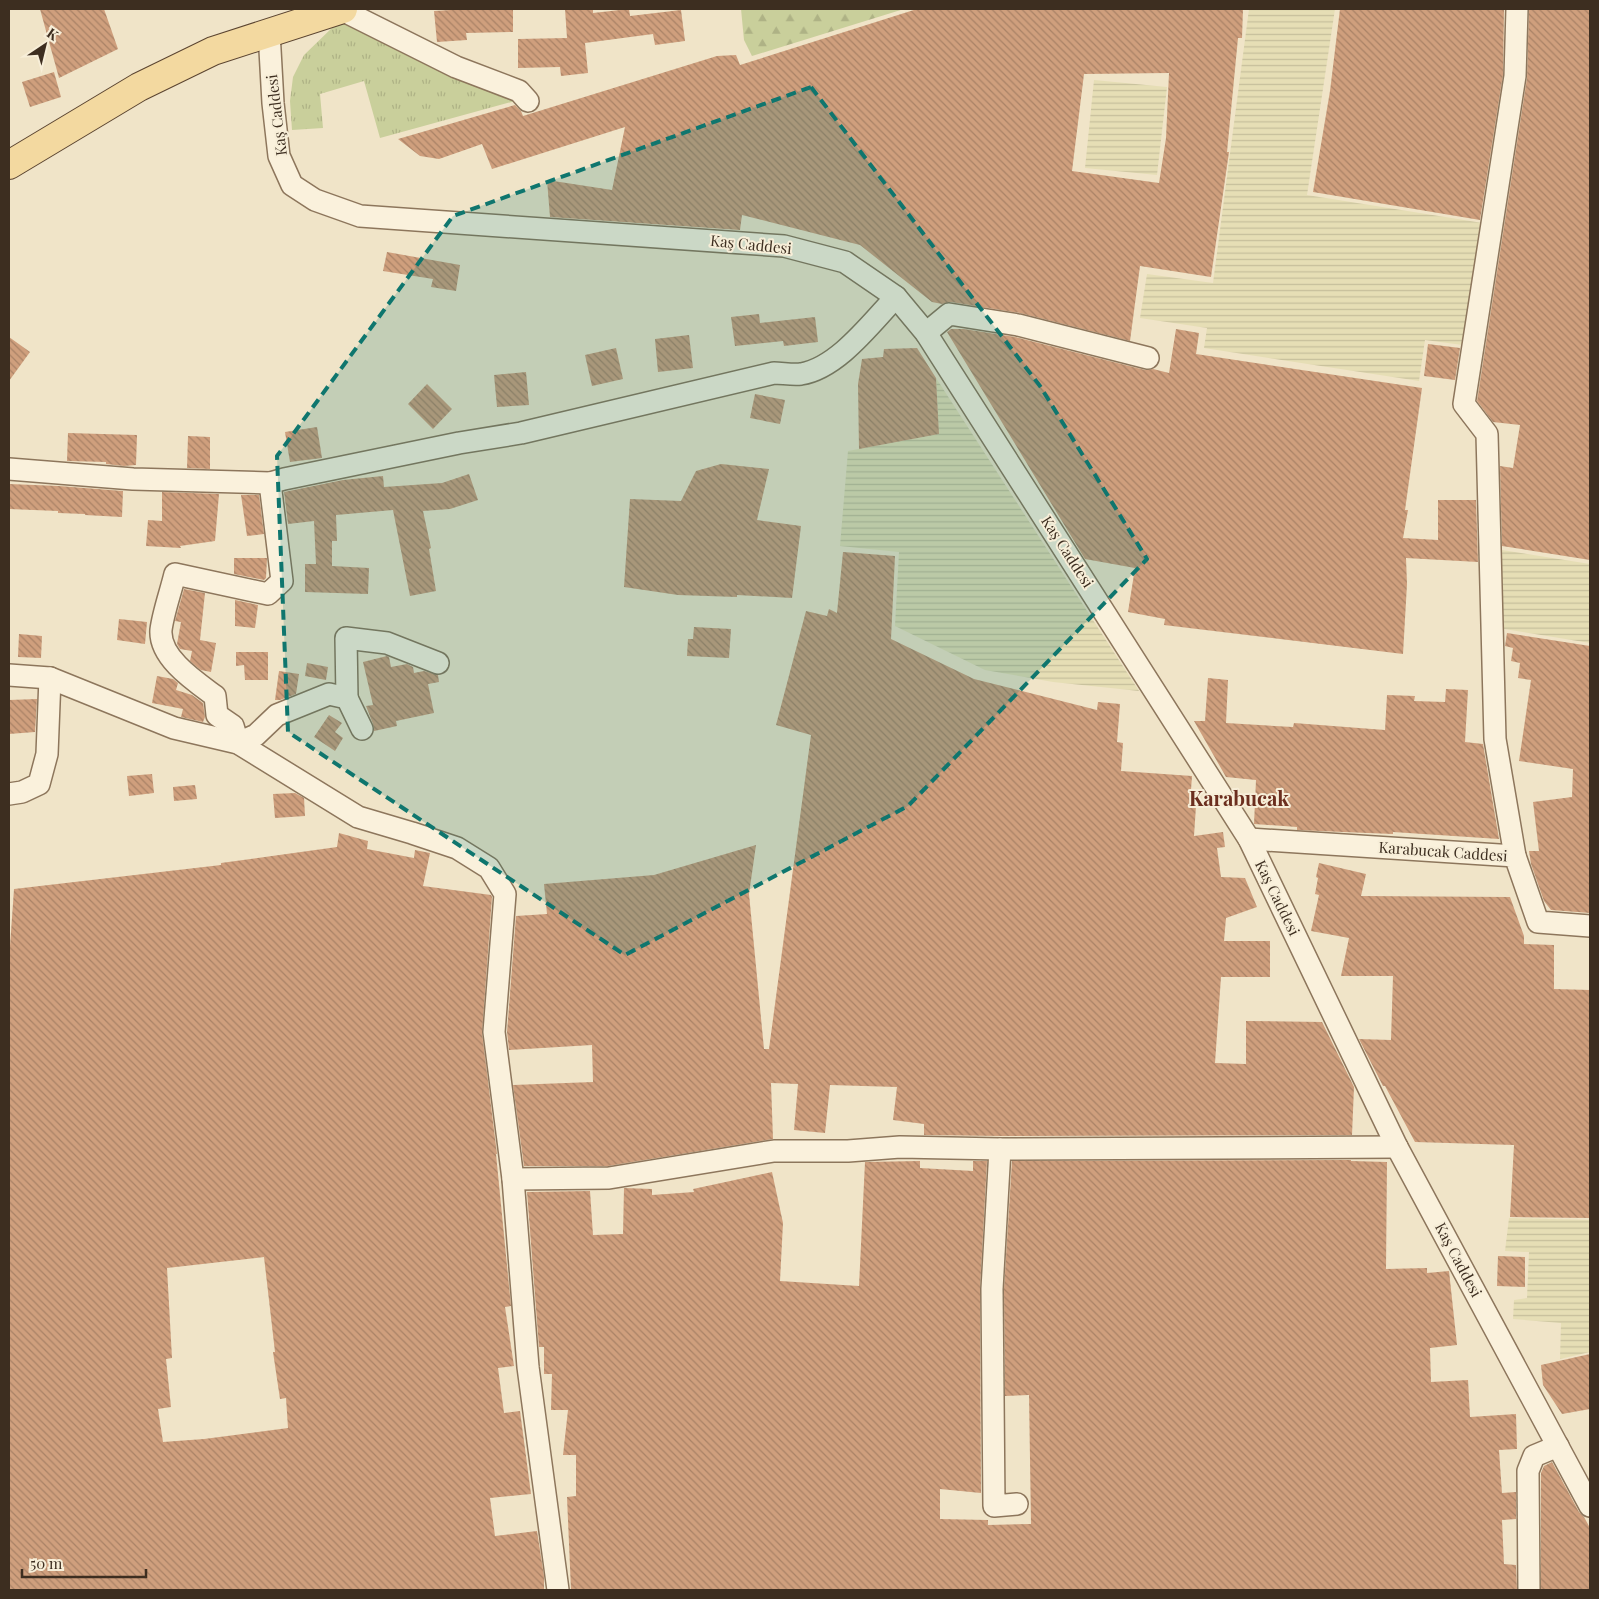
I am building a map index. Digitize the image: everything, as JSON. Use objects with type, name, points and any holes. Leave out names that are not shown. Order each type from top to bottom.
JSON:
[{"type":"main road","points":[[10,159],[139,87],[213,51],[269,32],[301,15],[341,9]]},
{"type":"street","points":[[341,9],[456,67],[519,91],[528,101]]},
{"type":"street","points":[[1515,856],[1494,739],[1487,434],[1464,404],[1514,76],[1517,9]]},
{"type":"street","name":"Kaş Caddesi","points":[[269,32],[273,103],[279,156],[292,185],[315,200],[360,216],[784,246],[846,262],[896,297],[926,333],[1249,839],[1398,1147],[1590,1506]]},
{"type":"street","points":[[9,469],[133,479],[270,484],[284,479],[459,443],[521,433],[774,373],[801,374],[822,367],[846,349],[896,297]]},
{"type":"street","points":[[926,333],[950,314],[1018,325],[1148,358]]},
{"type":"street","points":[[238,743],[233,726],[217,715],[215,696],[186,674],[167,653],[161,632],[175,574],[268,594],[282,581],[270,484]]},
{"type":"street","points":[[362,729],[347,698],[346,638],[387,643],[438,662]]},
{"type":"street","points":[[9,675],[50,678],[174,728],[238,743],[358,817],[412,832],[457,848],[489,868],[506,894],[494,1032],[513,1179],[528,1367],[558,1590]]},
{"type":"street","points":[[9,794],[22,792],[39,784],[47,754],[50,678]]},
{"type":"street","points":[[238,743],[256,735],[277,715],[328,694],[347,698]]},
{"type":"street","name":"Karabucak Caddesi","points":[[1249,839],[1515,856],[1538,922],[1590,926]]},
{"type":"street","points":[[513,1179],[609,1178],[774,1151],[848,1151],[900,1147],[1000,1149],[1398,1147]]},
{"type":"street","points":[[1000,1149],[992,1289],[994,1506],[1017,1504]]},
{"type":"street","points":[[1529,1590],[1528,1471],[1534,1456],[1558,1446]]},
{"type":"highlighted area","points":[[811,87],[1040,386],[1147,559],[908,806],[625,955],[288,732],[277,456],[453,216]]},
{"type":"shaded area","points":[[1249,9],[1335,9],[1307,195],[1489,224],[1470,346],[1425,340],[1419,381],[1204,348],[1207,328],[1140,318],[1147,274],[1213,283]]},
{"type":"shaded area","points":[[1094,80],[1167,87],[1157,175],[1085,168]]},
{"type":"shaded area","points":[[936,378],[1139,691],[1053,682],[985,670],[895,626],[899,552],[840,546],[848,451],[939,434]]},
{"type":"shaded area","points":[[1502,550],[1590,564],[1590,643],[1498,628]]},
{"type":"shaded area","points":[[1509,1218],[1590,1220],[1590,1352],[1560,1359],[1561,1323],[1513,1319],[1514,1300],[1527,1298],[1529,1252],[1505,1251]]},
{"type":"green space","points":[[741,9],[904,9],[752,56],[744,40]]},
{"type":"green space","points":[[353,19],[515,101],[380,138],[364,81],[320,94],[323,128],[292,130],[290,101],[293,77],[304,55],[335,25]]},
{"type":"building","points":[[40,9],[104,9],[118,49],[59,78]]},
{"type":"building","points":[[513,9],[513,32],[466,33],[467,40],[437,42],[434,11]]},
{"type":"building","points":[[565,9],[593,9],[593,13],[629,9],[630,16],[681,10],[685,41],[655,45],[653,34],[585,43],[588,73],[561,76],[560,67],[518,68],[518,39],[567,38]]},
{"type":"building","points":[[917,9],[1243,9],[1242,38],[1238,38],[1227,152],[1229,152],[1211,277],[1140,266],[1130,341],[1020,313],[951,302],[942,304],[932,302],[860,245],[742,215],[740,230],[550,217],[547,180],[612,190],[625,127],[492,169],[482,144],[439,159],[420,156],[398,139],[515,105],[523,116],[717,56],[736,55],[740,65]],"holes":[[[1169,73],[1166,138],[1159,183],[1072,171],[1084,74]]]},
{"type":"building","points":[[1340,9],[1504,9],[1503,75],[1480,220],[1313,192],[1330,91]]},
{"type":"building","points":[[1529,9],[1590,9],[1590,560],[1502,546],[1500,466],[1513,468],[1520,425],[1493,422],[1477,401],[1527,78]]},
{"type":"building","points":[[54,72],[61,97],[30,107],[22,82]]},
{"type":"building","points":[[387,252],[460,265],[456,291],[431,287],[433,279],[383,271]]},
{"type":"building","points":[[759,314],[760,323],[815,317],[818,342],[784,346],[783,341],[735,346],[731,317]]},
{"type":"building","points":[[951,329],[964,329],[1015,337],[1145,370],[1153,369],[1169,373],[1176,329],[1199,333],[1196,354],[1422,388],[1405,510],[1408,510],[1403,538],[1438,540],[1438,500],[1476,500],[1478,562],[1406,558],[1407,584],[1403,654],[1164,625],[1165,619],[1128,612],[1135,568],[1085,559],[947,332]]},
{"type":"building","points":[[689,335],[693,368],[658,372],[655,339]]},
{"type":"building","points":[[9,337],[30,352],[9,381]]},
{"type":"building","points":[[1428,344],[1460,348],[1455,380],[1424,376]]},
{"type":"building","points":[[616,348],[623,379],[592,386],[585,355]]},
{"type":"building","points":[[917,348],[936,378],[939,434],[859,449],[858,384],[862,359],[883,357],[884,349]]},
{"type":"building","points":[[526,372],[529,405],[497,407],[494,375]]},
{"type":"building","points":[[427,384],[452,409],[433,429],[408,404]]},
{"type":"building","points":[[755,394],[785,400],[780,424],[750,418]]},
{"type":"building","points":[[317,427],[322,458],[290,462],[285,432]]},
{"type":"building","points":[[68,433],[137,435],[136,465],[124,466],[106,464],[106,462],[67,461]]},
{"type":"building","points":[[188,436],[210,437],[210,469],[187,468]]},
{"type":"building","points":[[721,464],[769,469],[757,520],[801,526],[792,598],[737,595],[737,597],[678,595],[624,587],[630,499],[681,501],[696,471]]},
{"type":"building","points":[[469,474],[478,500],[450,509],[423,511],[431,548],[429,549],[436,591],[410,596],[393,510],[336,515],[337,541],[332,541],[332,566],[369,568],[368,594],[305,592],[305,564],[316,564],[314,521],[288,524],[284,492],[343,480],[383,476],[384,487],[442,483]]},
{"type":"building","points":[[9,484],[123,491],[122,517],[9,509]]},
{"type":"building","points":[[162,492],[219,494],[215,541],[180,546],[181,548],[146,546],[148,520],[162,521]]},
{"type":"building","points":[[241,495],[259,495],[264,534],[247,536]]},
{"type":"building","points":[[843,552],[895,556],[891,639],[974,679],[1097,710],[1098,702],[1120,704],[1117,742],[1123,743],[1121,771],[1192,776],[1191,790],[1197,791],[1194,836],[1223,832],[1225,847],[1217,848],[1221,877],[1245,878],[1257,907],[1226,918],[1224,941],[1270,941],[1270,977],[1221,977],[1215,1063],[1246,1064],[1246,1021],[1322,1022],[1354,1087],[1352,1135],[924,1135],[924,1124],[893,1120],[897,1087],[830,1085],[825,1133],[794,1130],[798,1084],[771,1083],[773,1139],[608,1166],[524,1166],[513,1085],[593,1082],[592,1045],[509,1050],[507,1032],[516,916],[547,914],[544,884],[654,875],[756,845],[749,894],[764,1049],[769,1049],[811,735],[776,725],[806,611],[827,616],[829,609],[837,613]]},
{"type":"building","points":[[234,558],[267,558],[266,578],[264,580],[234,574]]},
{"type":"building","points":[[184,589],[205,593],[200,640],[216,643],[211,672],[197,667],[190,661],[192,651],[180,649],[177,644],[181,622],[175,621]]},
{"type":"building","points":[[235,600],[258,605],[255,628],[235,626]]},
{"type":"building","points":[[119,619],[147,622],[145,644],[117,640]]},
{"type":"building","points":[[694,627],[731,629],[729,658],[687,656],[688,639],[693,639]]},
{"type":"building","points":[[1507,633],[1590,646],[1590,913],[1551,910],[1544,901],[1531,864],[1529,851],[1539,851],[1533,802],[1572,797],[1573,769],[1519,761],[1531,680],[1518,678],[1520,663],[1511,661],[1513,648],[1505,646]]},
{"type":"building","points":[[19,634],[42,636],[41,658],[18,657]]},
{"type":"building","points":[[236,652],[268,652],[268,680],[245,680],[244,665],[236,666]]},
{"type":"building","points":[[389,657],[391,667],[407,664],[413,667],[414,673],[424,671],[438,675],[439,682],[428,684],[434,713],[396,721],[397,726],[374,731],[366,706],[373,705],[363,662]]},
{"type":"building","points":[[307,663],[328,667],[326,680],[305,676]]},
{"type":"building","points":[[279,671],[299,674],[296,694],[275,700]]},
{"type":"building","points":[[157,676],[173,679],[178,683],[176,690],[192,695],[203,703],[205,717],[203,722],[181,717],[183,709],[152,703]]},
{"type":"building","points":[[1208,678],[1228,680],[1226,723],[1293,727],[1294,723],[1385,730],[1387,695],[1415,696],[1414,701],[1445,702],[1446,689],[1468,690],[1465,742],[1483,744],[1499,839],[1393,832],[1393,834],[1297,830],[1297,827],[1254,824],[1256,780],[1226,777],[1194,721],[1205,721]]},
{"type":"building","points":[[37,699],[35,732],[9,734],[9,700]]},
{"type":"building","points":[[329,715],[342,723],[335,732],[343,738],[335,751],[314,737]]},
{"type":"building","points":[[152,774],[154,793],[129,796],[127,776]]},
{"type":"building","points":[[195,785],[197,799],[174,801],[173,787]]},
{"type":"building","points":[[295,793],[304,798],[305,816],[275,818],[273,794]]},
{"type":"building","points":[[339,833],[368,841],[367,849],[414,858],[415,850],[430,853],[423,886],[491,895],[492,897],[482,1033],[497,1154],[511,1306],[505,1307],[514,1366],[498,1368],[504,1413],[520,1411],[531,1494],[490,1498],[495,1536],[537,1531],[544,1576],[544,1590],[9,1590],[9,960],[14,889],[221,865],[221,863],[337,847]],"holes":[[[264,1257],[275,1352],[273,1352],[280,1399],[286,1398],[288,1428],[204,1439],[163,1442],[158,1409],[171,1407],[166,1359],[172,1358],[167,1268]]]},
{"type":"building","points":[[1319,863],[1366,874],[1361,896],[1510,897],[1524,936],[1524,944],[1554,945],[1554,989],[1590,990],[1590,1218],[1510,1217],[1514,1145],[1415,1142],[1359,1039],[1391,1040],[1393,976],[1341,976],[1349,938],[1311,931],[1319,895],[1315,894]]},
{"type":"building","points":[[1351,1160],[1387,1162],[1386,1269],[1427,1268],[1427,1273],[1449,1271],[1457,1345],[1430,1348],[1431,1382],[1468,1380],[1470,1417],[1516,1414],[1517,1449],[1499,1450],[1502,1493],[1516,1492],[1516,1519],[1502,1520],[1504,1564],[1516,1565],[1517,1590],[571,1590],[567,1497],[576,1496],[576,1455],[563,1455],[568,1410],[551,1410],[552,1374],[544,1374],[544,1347],[539,1347],[527,1192],[590,1191],[593,1235],[623,1234],[624,1188],[652,1189],[652,1195],[694,1192],[693,1189],[772,1172],[783,1223],[780,1281],[859,1286],[865,1162],[920,1161],[920,1168],[973,1171],[973,1161],[987,1161],[980,1289],[981,1493],[940,1489],[940,1519],[988,1520],[988,1525],[1031,1524],[1029,1395],[1005,1396],[1004,1289],[1012,1161]]},
{"type":"building","points":[[1498,1256],[1525,1257],[1525,1287],[1497,1286]]},
{"type":"building","points":[[1590,1354],[1590,1409],[1562,1414],[1543,1385],[1541,1365]]},
{"type":"building","points":[[1552,1462],[1579,1512],[1590,1528],[1590,1590],[1541,1590],[1541,1473],[1544,1466]]},
{"type":"district","name":"Karabucak","points":[[1239,799]]}]
